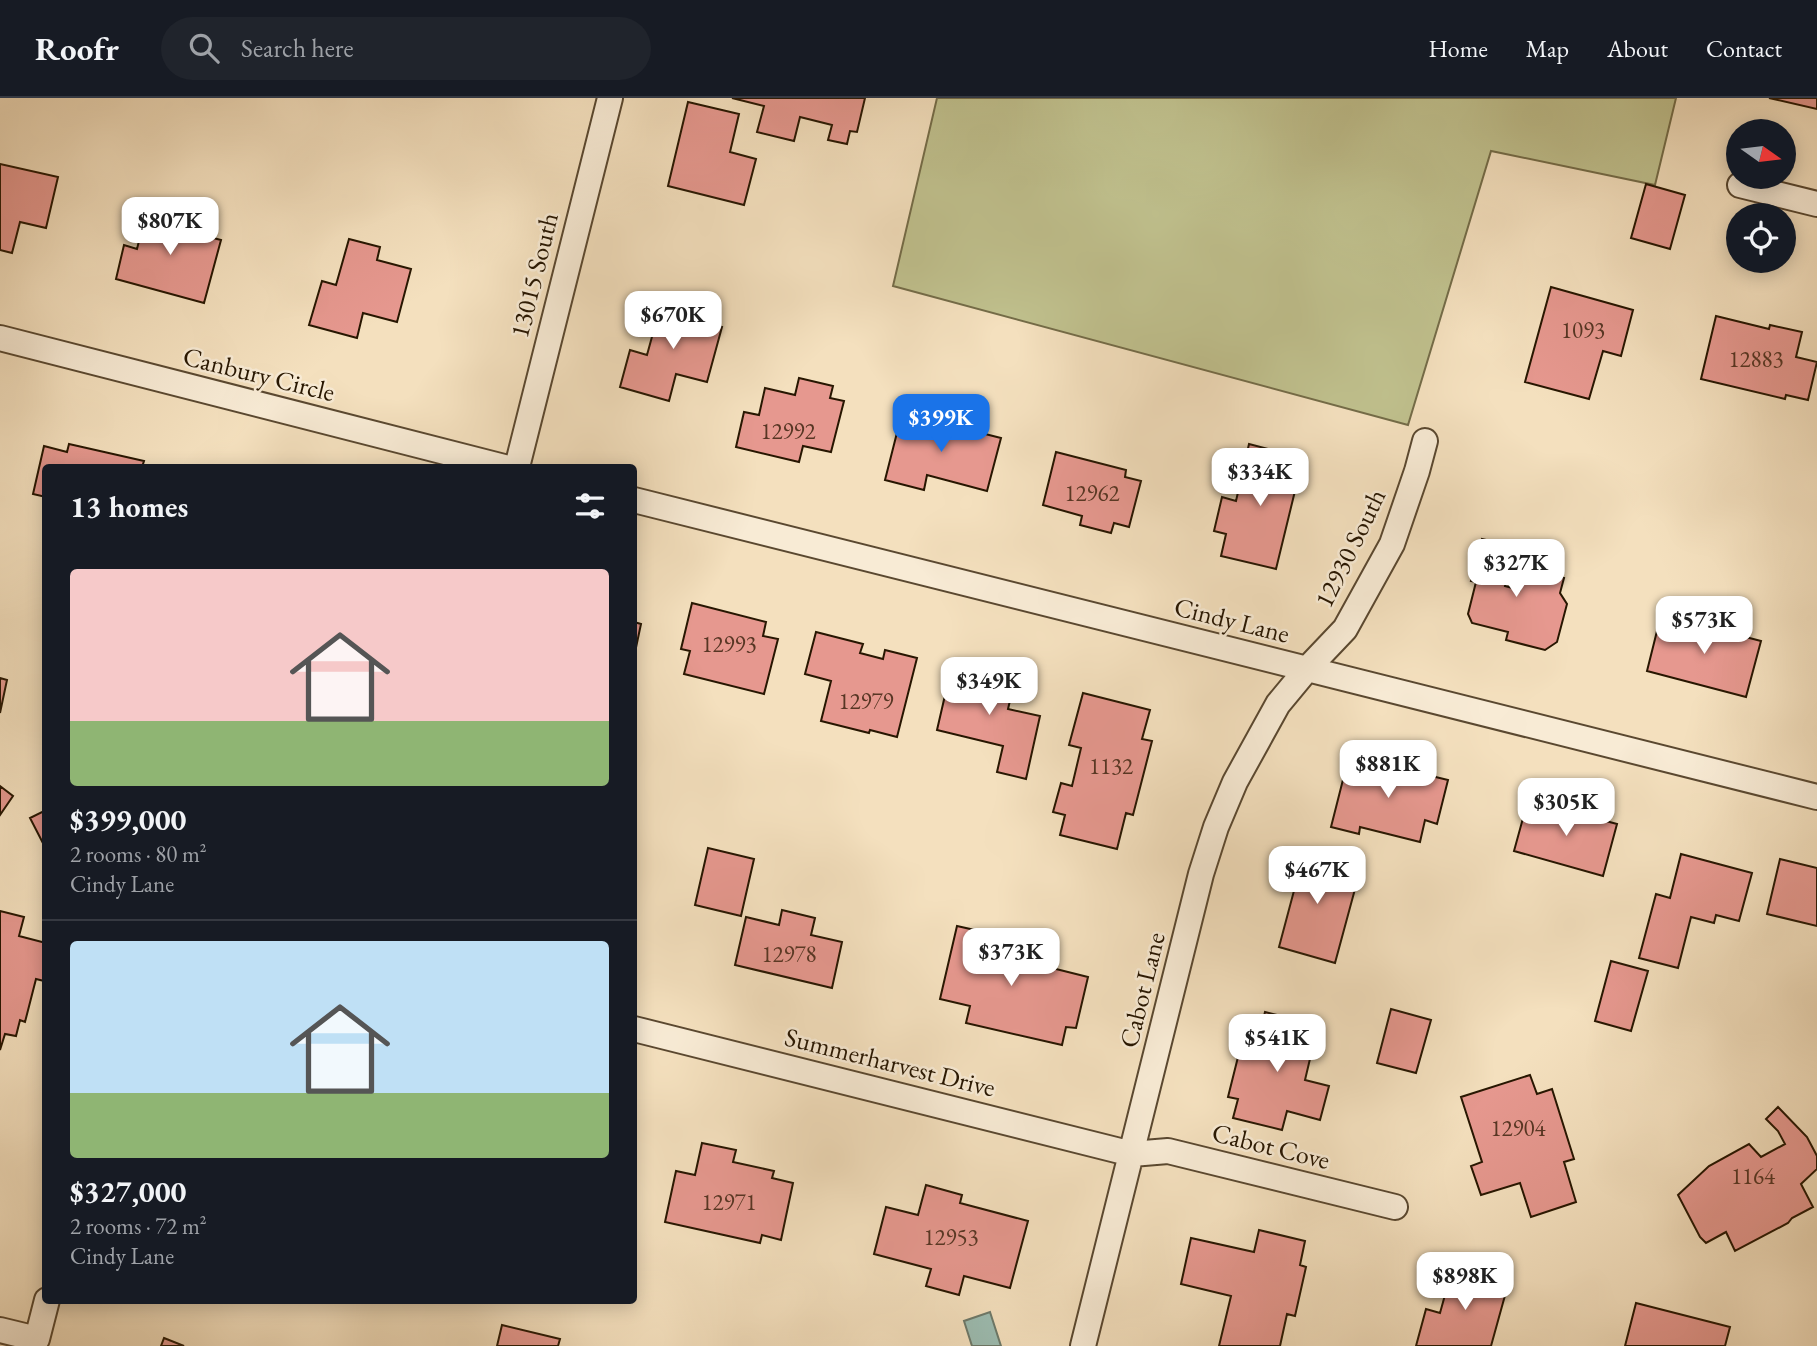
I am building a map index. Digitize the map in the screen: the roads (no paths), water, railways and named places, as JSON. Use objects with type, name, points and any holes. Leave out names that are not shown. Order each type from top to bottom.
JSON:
[{"type":"street","name":"13015 South","points":[[518,464],[610,98]]},
{"type":"street","points":[[1756,189],[1817,204]]},
{"type":"street","name":"Canbury Circle","points":[[0,338],[492,464]]},
{"type":"street","name":"12930 South","points":[[1307,669],[1345,629],[1392,544],[1417,471],[1424,441]]},
{"type":"street","name":"Cindy Lane","points":[[637,501],[1817,797]]},
{"type":"street","name":"Cabot Lane","points":[[1083,1346],[1201,874],[1216,827],[1267,723],[1278,704],[1307,669]]},
{"type":"street","name":"Summerharvest Drive","points":[[637,1030],[1132,1154]]},
{"type":"street","name":"Cabot Cove","points":[[1132,1154],[1168,1151],[1395,1208]]},
{"type":"street","points":[[0,1330],[37,1339],[46,1304]]},
{"type":"water","points":[[990,1312],[1001,1346],[972,1346],[964,1321]]}]
